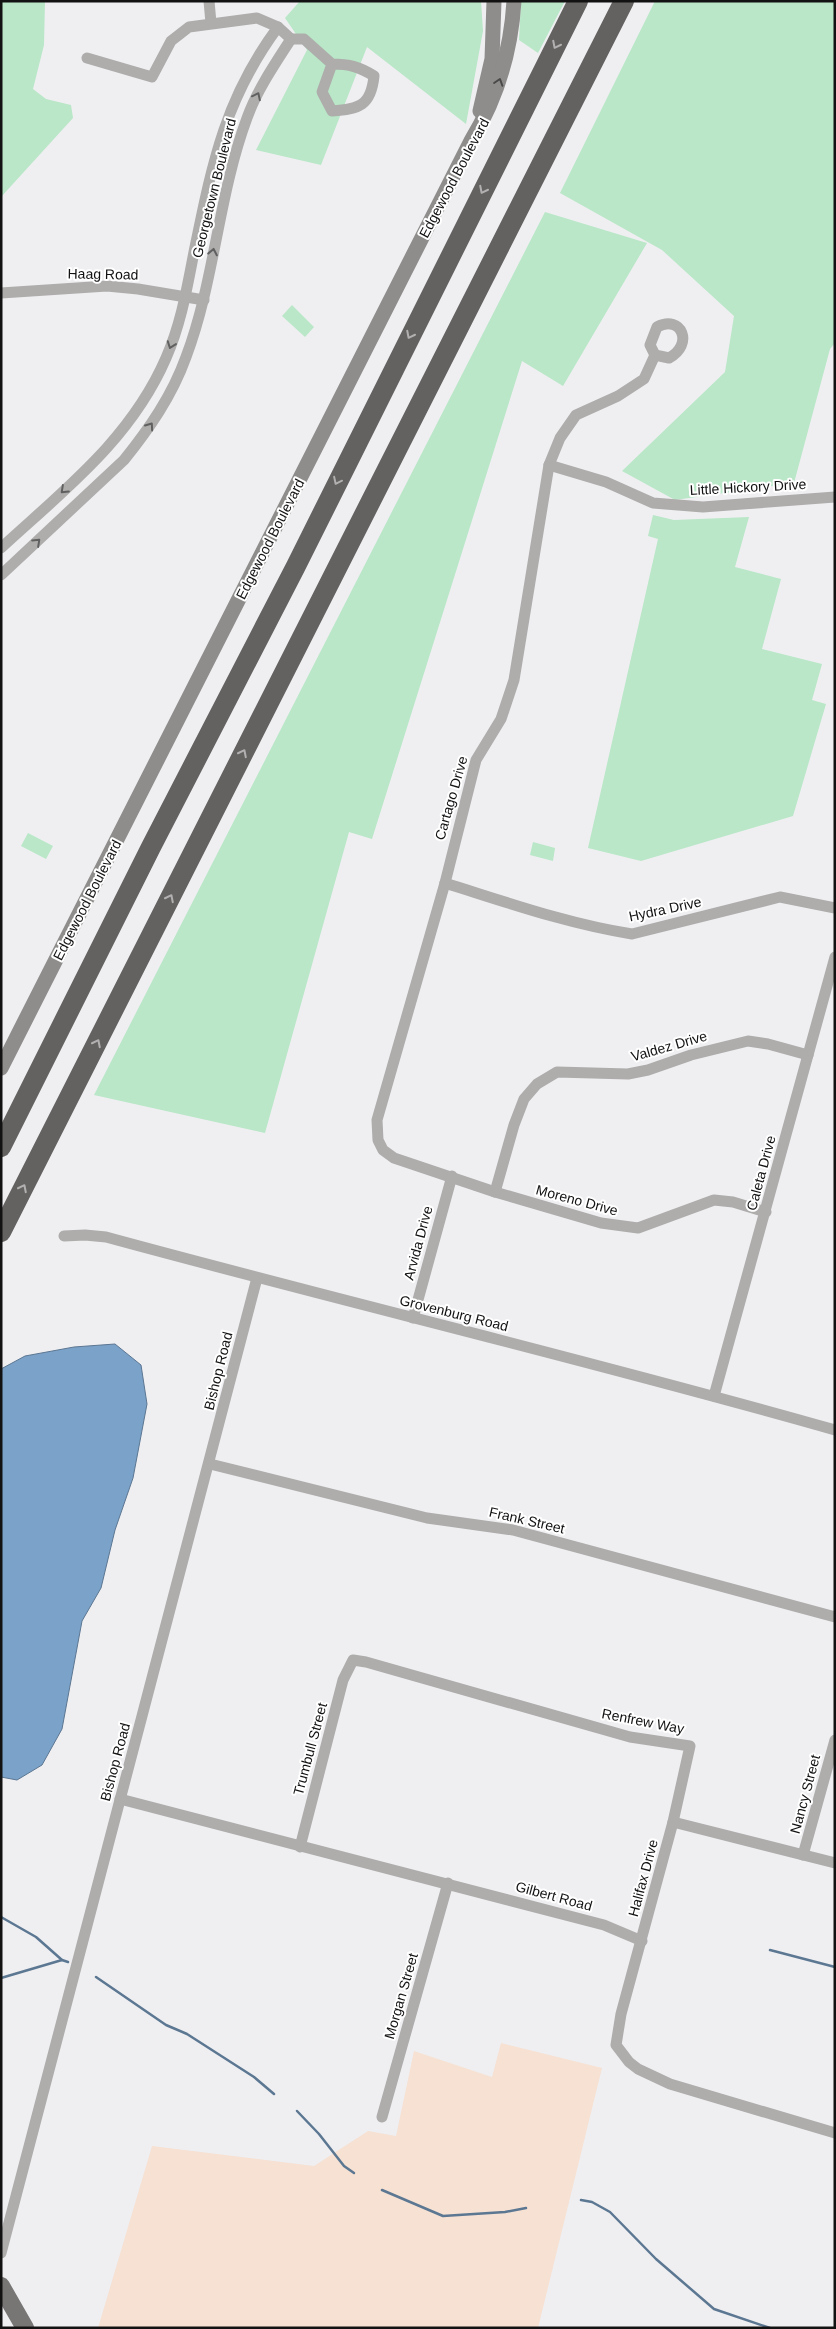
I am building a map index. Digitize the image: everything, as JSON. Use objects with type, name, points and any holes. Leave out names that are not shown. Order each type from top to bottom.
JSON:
[{"type":"highway","points":[[1,1148],[151,847],[296,566],[578,1]]},
{"type":"highway","points":[[1,1232],[624,1]]},
{"type":"highway","points":[[1,1129],[103,946]]},
{"type":"main road","points":[[1,2286],[25,2328]]},
{"type":"street","points":[[208,1],[211,23]]},
{"type":"street","points":[[471,142],[484,97],[492,59],[494,1]]},
{"type":"street","name":"Edgewood Boulevard","points":[[1,1068],[492,104],[508,50],[514,1]]},
{"type":"street","points":[[86,58],[152,77],[171,41],[189,27],[257,18],[278,27],[291,39],[304,38],[332,64],[346,64],[362,68],[374,76],[372,93],[357,109],[332,111],[322,92],[332,64]]},
{"type":"street","name":"Georgetown Boulevard","points":[[1,548],[100,457],[134,416],[167,357],[185,298],[221,134],[230,110],[260,52],[278,27]]},
{"type":"street","name":"Georgetown Boulevard","points":[[1,575],[105,479],[140,440],[168,396],[186,358],[204,300],[222,209],[237,147],[247,116],[265,80],[291,39]]},
{"type":"street","points":[[230,110],[247,116]]},
{"type":"street","name":"Haag Road","points":[[1,293],[107,286],[204,300]]},
{"type":"street","name":"Cartago Drive","points":[[384,1150],[378,1140],[378,1120],[445,883],[476,760],[501,719],[514,680],[549,465],[560,438],[576,415],[618,396],[644,378],[655,354]]},
{"type":"street","name":"Little Hickory Drive","points":[[549,465],[606,482],[653,503],[703,507],[835,497]]},
{"type":"street","name":"Hydra Drive","points":[[445,883],[528,910],[607,930],[632,934],[780,897],[835,908]]},
{"type":"street","name":"Caleta Drive","points":[[714,1396],[835,957]]},
{"type":"street","name":"Valdez Drive","points":[[495,1192],[514,1125],[524,1100],[537,1084],[557,1072],[628,1074],[648,1070],[691,1055],[748,1041],[768,1044],[808,1055]]},
{"type":"street","name":"Moreno Drive","points":[[384,1150],[401,1161],[452,1176],[495,1192],[601,1223],[628,1228],[649,1225],[714,1200],[733,1202],[766,1212]]},
{"type":"street","name":"Arvida Drive","points":[[412,1318],[452,1176]]},
{"type":"street","name":"Grovenburg Road","points":[[64,1236],[106,1237],[714,1396],[835,1430]]},
{"type":"street","name":"Bishop Road","points":[[1,2253],[258,1278]]},
{"type":"street","name":"Frank Street","points":[[210,1464],[427,1518],[512,1530],[835,1617]]},
{"type":"street","name":"Renfrew Way","points":[[353,1660],[630,1737],[690,1746],[673,1822]]},
{"type":"street","name":"Trumbull Street","points":[[300,1847],[343,1680],[353,1660]]},
{"type":"street","name":"Nancy Street","points":[[803,1855],[835,1740]]},
{"type":"street","name":"Gilbert Road","points":[[120,1799],[604,1925],[642,1941]]},
{"type":"street","points":[[673,1822],[835,1863]]},
{"type":"street","name":"Halifax Drive","points":[[642,1941],[673,1822]]},
{"type":"street","name":"Morgan Street","points":[[382,2116],[448,1883]]},
{"type":"street","points":[[642,1941],[617,2033],[616,2045],[629,2062],[638,2069],[670,2084],[835,2133]]},
{"type":"shaded area","points":[[501,2043],[602,2068],[538,2328],[98,2328],[152,2146],[314,2166],[368,2131],[396,2136],[414,2051],[492,2077]]},
{"type":"green space","points":[[1,1],[45,1],[44,45],[33,89],[46,99],[71,105],[73,118],[1,197]]},
{"type":"green space","points":[[300,1],[481,1],[483,31],[466,124],[367,47],[321,165],[256,150],[307,50],[285,18]]},
{"type":"green space","points":[[521,1],[565,1],[538,53],[519,40]]},
{"type":"green space","points":[[655,1],[835,1],[835,343],[830,349],[794,483],[675,500],[622,471],[725,372],[734,316],[662,250],[560,193]]},
{"type":"green space","points":[[545,212],[647,243],[563,386],[522,361],[372,839],[349,832],[265,1133],[94,1095]]},
{"type":"green space","points":[[292,305],[314,327],[305,337],[282,316]]},
{"type":"green space","points":[[653,515],[674,520],[749,517],[735,567],[781,579],[762,649],[822,664],[812,700],[826,704],[793,816],[641,861],[588,848],[658,539],[648,536]]},
{"type":"green space","points":[[28,833],[53,846],[46,859],[21,846]]},
{"type":"green space","points":[[533,842],[555,848],[553,861],[530,855]]},
{"type":"water","points":[[115,1344],[141,1365],[147,1404],[133,1478],[115,1530],[101,1588],[82,1621],[62,1729],[42,1765],[17,1780],[1,1777],[1,1369],[25,1356],[74,1347]]},
{"type":"waterway","points":[[1,1917],[36,1937],[62,1960],[68,1962]]},
{"type":"waterway","points":[[770,1950],[835,1967]]},
{"type":"waterway","points":[[1,1978],[62,1960]]},
{"type":"waterway","points":[[96,1977],[166,2025],[187,2034],[254,2077],[274,2094]]},
{"type":"waterway","points":[[297,2111],[319,2134],[344,2166],[354,2173]]},
{"type":"waterway","points":[[382,2190],[443,2216],[505,2212],[526,2208]]},
{"type":"waterway","points":[[581,2200],[592,2202],[610,2212],[656,2259],[714,2309],[770,2328]]}]
